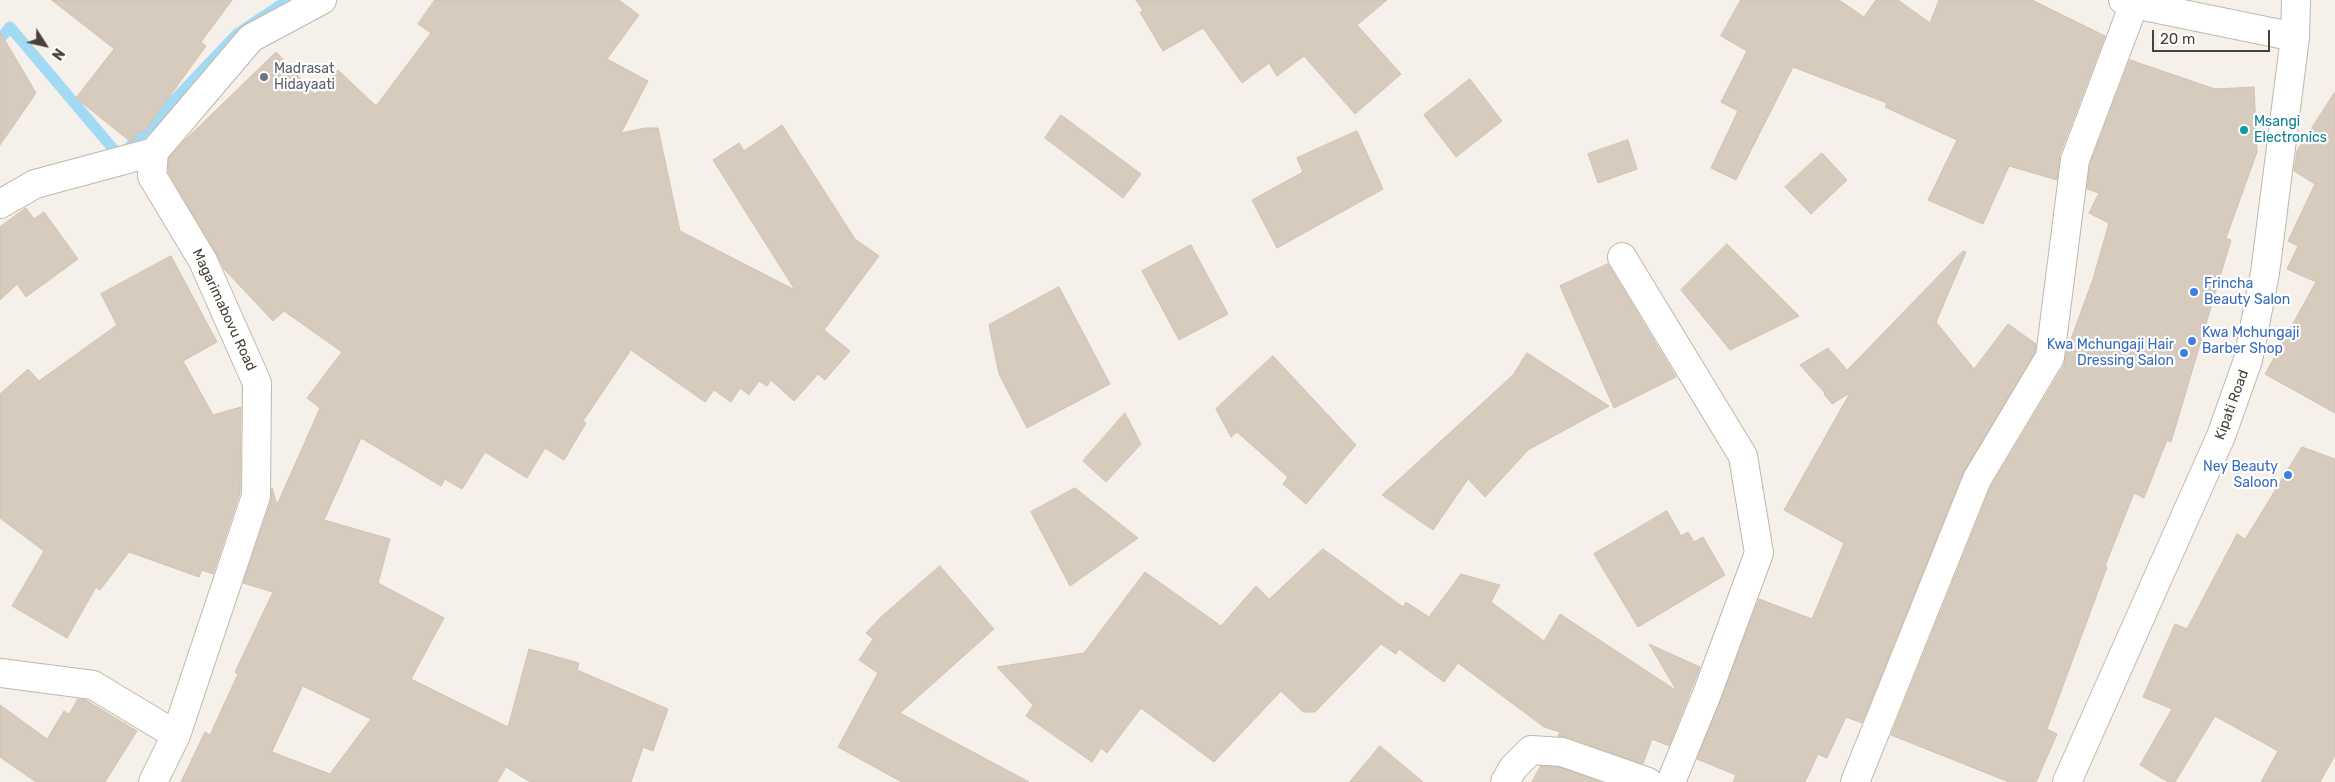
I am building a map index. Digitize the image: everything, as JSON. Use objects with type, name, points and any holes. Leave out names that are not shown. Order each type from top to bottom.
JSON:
[{"type":"street","points":[[0,204],[36,184],[154,152],[251,38],[322,0]]},
{"type":"street","name":"Kipati Road","points":[[2067,782],[2221,436],[2248,360],[2265,273],[2295,37],[2296,0]]},
{"type":"street","points":[[1855,782],[1977,479],[2050,357],[2075,160],[2129,2],[2295,37]]},
{"type":"street","name":"Magarimabovu Road","points":[[153,782],[176,735],[256,496],[257,383],[203,261],[152,176],[154,152]]},
{"type":"street","points":[[1622,257],[1743,456],[1759,553],[1707,694],[1671,782]]},
{"type":"street","points":[[0,673],[93,685],[176,735]]},
{"type":"street","points":[[1505,782],[1513,768],[1531,750],[1562,752],[1648,782]]},
{"type":"building","points":[[52,0],[232,0],[201,42],[206,46],[143,133],[140,130],[131,142],[76,98],[114,49]]},
{"type":"building","points":[[435,0],[619,0],[639,15],[607,59],[648,81],[621,133],[645,128],[658,128],[680,231],[795,290],[713,160],[739,143],[744,151],[782,125],[855,239],[879,256],[824,330],[850,351],[825,380],[818,374],[794,401],[771,380],[767,386],[759,381],[749,395],[740,388],[731,402],[714,390],[705,402],[631,350],[583,421],[586,423],[564,460],[545,448],[527,478],[485,452],[462,489],[445,479],[441,486],[361,438],[324,520],[390,539],[378,583],[444,618],[411,679],[508,727],[529,649],[579,663],[577,670],[668,709],[653,751],[643,747],[631,782],[530,782],[506,767],[497,782],[181,782],[205,732],[210,735],[238,674],[235,672],[273,592],[243,583],[271,501],[272,488],[277,505],[320,408],[307,398],[342,352],[284,311],[273,321],[224,269],[168,172],[169,158],[183,142],[276,52],[315,94],[338,70],[376,106],[431,33],[418,24]],"holes":[[[303,686],[371,719],[330,774],[272,752]]]},
{"type":"building","points":[[1136,0],[1387,0],[1357,25],[1401,74],[1355,114],[1304,56],[1277,76],[1269,63],[1242,83],[1203,28],[1163,51],[1140,12],[1143,11]]},
{"type":"building","points":[[1741,0],[1839,0],[1864,17],[1876,0],[1898,0],[1930,23],[1939,0],[2032,0],[2105,36],[2060,154],[2057,180],[2009,166],[1983,224],[1928,200],[1957,140],[1885,107],[1887,103],[1793,67],[1736,180],[1711,168],[1738,111],[1721,102],[1747,51],[1721,36]]},
{"type":"building","points":[[0,32],[36,93],[0,145]]},
{"type":"building","points":[[2130,60],[2215,89],[2254,87],[2257,152],[2226,238],[2231,240],[2171,442],[2167,440],[2144,498],[2134,493],[2105,566],[2107,567],[2047,729],[2057,734],[2036,782],[2009,782],[1891,735],[1991,486],[2064,365],[2067,350],[2093,279],[2109,223],[2089,213],[2099,193],[2087,189],[2090,164]]},
{"type":"building","points":[[1470,79],[1502,121],[1456,157],[1424,115]]},
{"type":"building","points":[[2335,92],[2335,413],[2265,374],[2316,282],[2287,269],[2298,246],[2288,241],[2315,184],[2294,171],[2297,151]]},
{"type":"building","points":[[1061,115],[1141,174],[1123,198],[1045,138]]},
{"type":"building","points":[[1357,131],[1383,189],[1277,248],[1252,200],[1303,172],[1297,158]]},
{"type":"building","points":[[1628,140],[1637,169],[1598,183],[1588,154]]},
{"type":"building","points":[[1822,153],[1847,180],[1811,214],[1785,187]]},
{"type":"building","points":[[26,208],[34,219],[44,212],[78,259],[26,297],[17,284],[0,300],[0,227]]},
{"type":"building","points":[[1727,244],[1799,316],[1730,350],[1681,290]]},
{"type":"building","points":[[1191,245],[1228,314],[1179,340],[1142,271]]},
{"type":"building","points":[[1963,251],[1966,252],[1936,322],[1974,369],[2008,324],[2036,344],[2035,352],[1963,473],[1862,723],[1846,717],[1827,758],[1818,754],[1805,782],[1733,782],[1736,775],[1697,759],[1759,599],[1812,619],[1844,543],[1784,510],[1850,393],[1832,404],[1825,393],[1800,365],[1828,348],[1847,370]]},
{"type":"building","points":[[171,256],[217,342],[183,361],[213,415],[241,407],[240,493],[213,574],[202,570],[199,577],[129,552],[100,590],[96,587],[67,638],[12,606],[44,551],[0,518],[0,394],[28,369],[39,381],[117,325],[101,294]]},
{"type":"building","points":[[1608,264],[1676,377],[1614,408],[1560,286]]},
{"type":"building","points":[[1059,287],[1110,384],[1027,428],[999,374],[989,325]]},
{"type":"building","points":[[1527,353],[1609,406],[1528,450],[1485,497],[1468,479],[1433,530],[1382,495],[1513,375]]},
{"type":"building","points":[[1273,356],[1356,445],[1306,504],[1283,484],[1288,477],[1237,432],[1231,437],[1216,409]]},
{"type":"building","points":[[1125,413],[1141,444],[1106,482],[1083,461]]},
{"type":"building","points":[[2302,447],[2335,459],[2335,755],[2320,782],[2261,782],[2278,751],[2215,716],[2175,782],[2168,782],[2140,765],[2172,709],[2143,697],[2175,624],[2187,629],[2237,534],[2245,539]]},
{"type":"building","points":[[1075,488],[1138,538],[1070,586],[1031,512]]},
{"type":"building","points":[[1667,511],[1681,536],[1688,532],[1694,542],[1703,537],[1725,575],[1638,627],[1594,554]]},
{"type":"building","points":[[1323,549],[1403,607],[1406,602],[1429,617],[1461,574],[1500,585],[1491,602],[1544,641],[1560,614],[1677,691],[1649,644],[1700,667],[1669,746],[1652,739],[1643,764],[1567,737],[1558,736],[1560,732],[1544,727],[1458,663],[1444,682],[1399,649],[1396,654],[1381,644],[1315,712],[1303,712],[1281,691],[1214,762],[1141,708],[1107,753],[1101,748],[1092,762],[1026,716],[1033,705],[997,667],[1084,653],[1145,572],[1221,626],[1256,586],[1269,599]]},
{"type":"building","points":[[940,566],[994,629],[900,713],[1029,782],[902,782],[838,747],[878,673],[859,660],[873,639],[866,633],[881,617]]},
{"type":"building","points":[[78,699],[86,700],[137,731],[105,782],[36,782],[0,757],[0,705],[47,739],[64,711],[69,714]]},
{"type":"building","points":[[1380,746],[1423,782],[1350,782]]},
{"type":"building","points":[[1541,766],[1559,767],[1601,782],[1532,782]]},
{"type":"waterway","points":[[0,39],[10,27],[120,157],[237,34],[288,0]]},
{"type":"place","name":"Madrasat Hidayaati","points":[[264,77]]},
{"type":"place","name":"Msangi Electronics","points":[[2244,130]]},
{"type":"place","name":"Frincha Beauty Salon","points":[[2194,292]]},
{"type":"place","name":"Kwa Mchungaji Barber Shop","points":[[2192,341]]},
{"type":"place","name":"Kwa Mchungaji Hair Dressing Salon","points":[[2184,353]]},
{"type":"place","name":"Ney Beauty Saloon","points":[[2288,475]]}]
